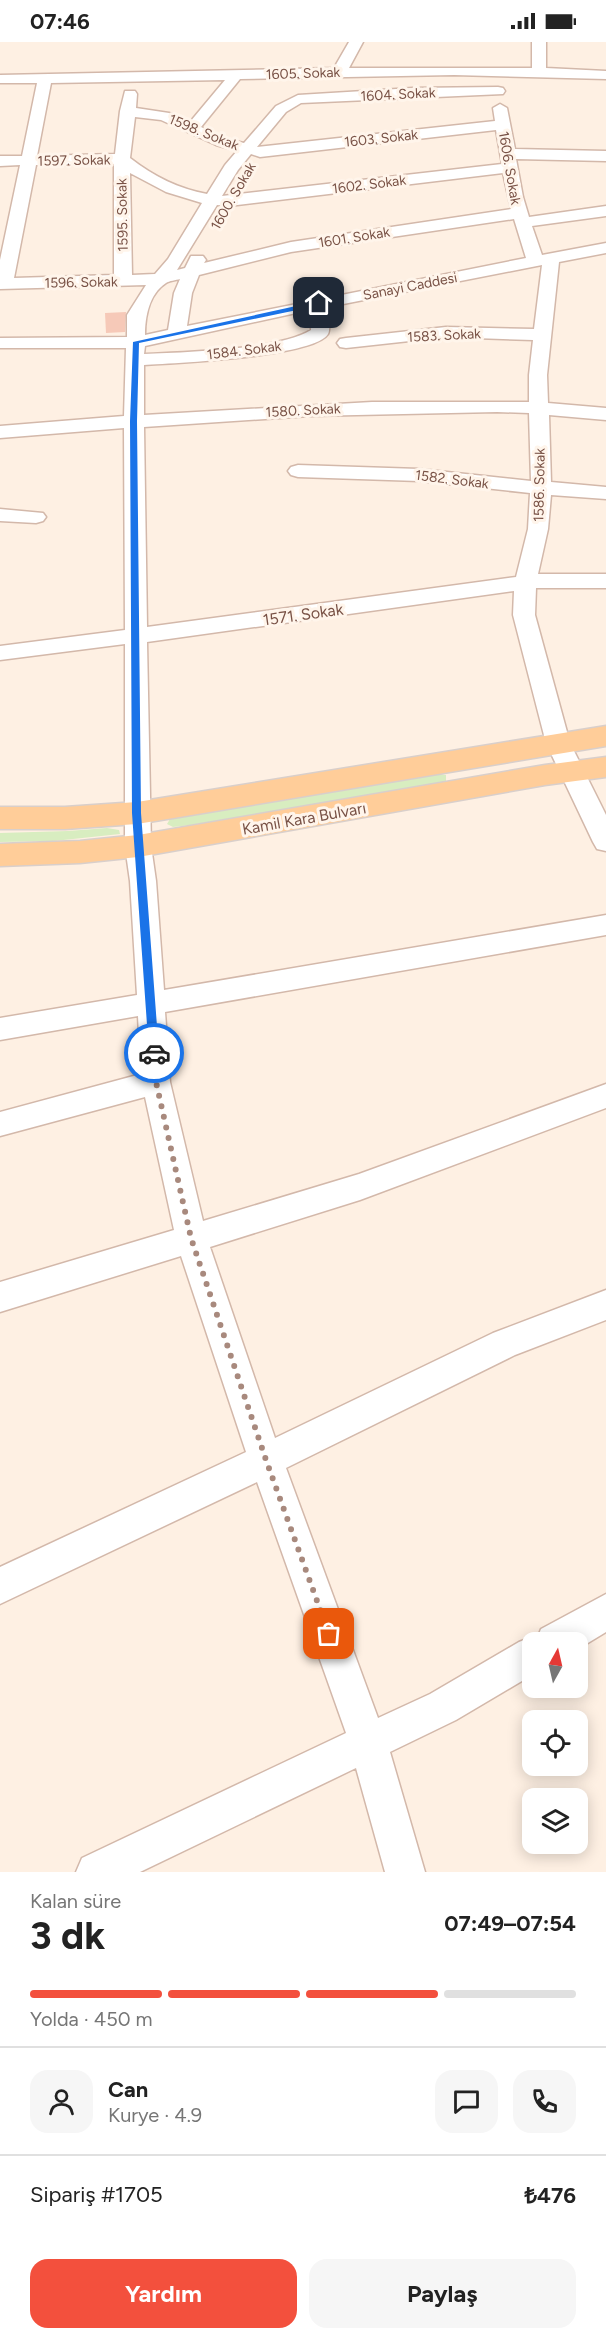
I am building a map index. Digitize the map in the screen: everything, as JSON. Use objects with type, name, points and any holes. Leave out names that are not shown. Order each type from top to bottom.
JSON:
[{"type":"main road","name":"Kamil Kara Bulvarı","points":[[0,818],[84,817],[137,813],[606,736]]},
{"type":"main road","name":"Kamil Kara Bulvarı","points":[[8,858],[138,846],[606,767]]},
{"type":"street","points":[[340,71],[356,42]]},
{"type":"street","points":[[539,72],[543,46]]},
{"type":"street","name":"1605. Sokak","points":[[0,80],[340,71],[539,72],[606,75]]},
{"type":"street","points":[[316,72],[298,99],[281,109],[253,150],[210,200],[183,248],[138,309],[134,421],[138,846],[143,881],[156,1082],[191,1238],[266,1460],[368,1742],[405,1872]]},
{"type":"street","name":"1606. Sokak","points":[[495,72],[508,161],[520,218],[543,260]]},
{"type":"street","points":[[192,129],[236,75]]},
{"type":"street","name":"1595. Sokak","points":[[123,281],[122,159],[132,78]]},
{"type":"street","points":[[2,284],[45,80]]},
{"type":"street","name":"1604. Sokak","points":[[298,99],[402,93],[498,91]]},
{"type":"street","name":"1598. Sokak","points":[[127,111],[164,116],[221,142],[253,150]]},
{"type":"street","name":"1603. Sokak","points":[[253,150],[503,125]]},
{"type":"street","name":"1600. Sokak","points":[[218,222],[253,150]]},
{"type":"street","name":"1602. Sokak","points":[[229,201],[508,161],[606,156]]},
{"type":"street","name":"1597. Sokak","points":[[0,161],[122,159],[145,177],[187,194],[210,200],[229,201]]},
{"type":"street","name":"1601. Sokak","points":[[161,279],[320,242],[520,218],[606,211]]},
{"type":"street","name":"1600. Sokak","points":[[177,333],[183,293],[207,243]]},
{"type":"street","name":"Sanayi Caddesi","points":[[0,343],[136,351],[177,333],[319,303],[606,248]]},
{"type":"street","name":"1586. Sokak","points":[[543,260],[543,335],[538,375],[541,488],[538,529],[525,583],[524,615],[558,744],[574,772],[606,842]]},
{"type":"street","name":"1596. Sokak","points":[[2,284],[161,279]]},
{"type":"street","name":"1584. Sokak","points":[[136,351],[210,355],[310,340],[320,332],[319,303]]},
{"type":"street","name":"1583. Sokak","points":[[346,343],[446,332],[543,335]]},
{"type":"street","name":"1580. Sokak","points":[[0,432],[214,414],[348,408],[499,406],[606,414]]},
{"type":"street","name":"1582. Sokak","points":[[298,471],[418,475],[606,493]]},
{"type":"street","points":[[0,515],[36,517]]},
{"type":"street","name":"1571. Sokak","points":[[0,653],[544,580],[606,581]]},
{"type":"street","points":[[0,1029],[606,925]]},
{"type":"street","points":[[0,1124],[156,1082]]},
{"type":"street","points":[[0,1297],[360,1187],[606,1096]]},
{"type":"street","points":[[0,1586],[504,1344],[606,1305]]},
{"type":"street","points":[[571,1632],[606,1612]]},
{"type":"street","points":[[96,1872],[443,1707],[522,1661]]},
{"type":"green space","points":[[439,774],[446,775],[446,782],[191,825],[173,827],[167,824],[170,819]]},
{"type":"green space","points":[[107,828],[119,830],[120,834],[54,841],[0,842],[0,833]]},
{"type":"building","points":[[126,312],[125,332],[106,333],[105,313]]},
{"type":"way so far","points":[[154,1053],[156,1082],[191,1238],[266,1460],[329,1634]]},
{"type":"route","points":[[154,1053],[137,813],[134,421],[136,342],[319,303]]}]
